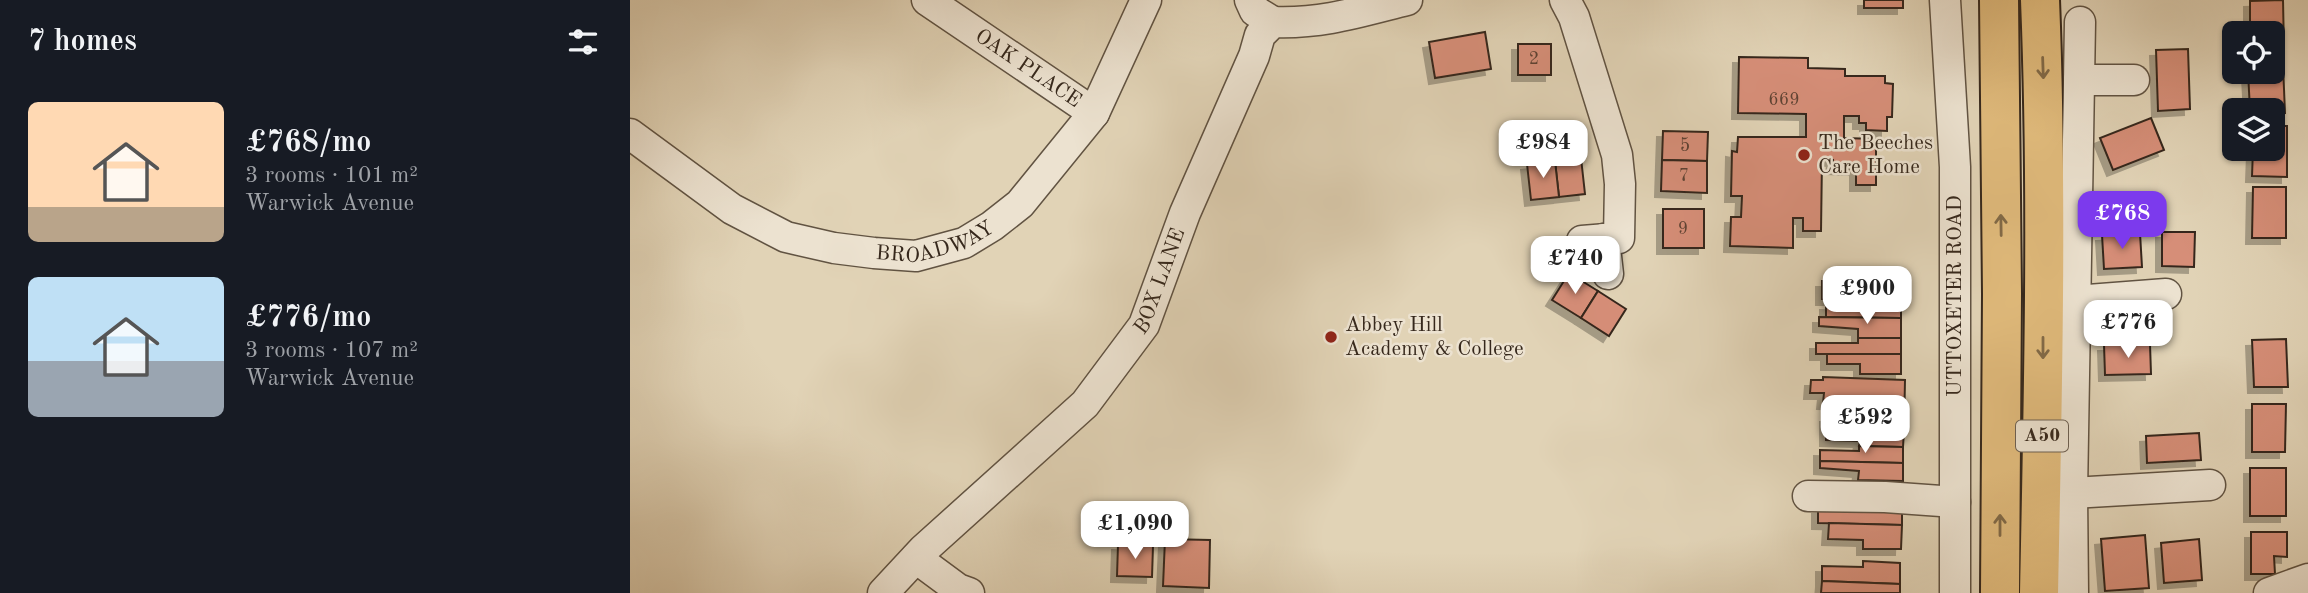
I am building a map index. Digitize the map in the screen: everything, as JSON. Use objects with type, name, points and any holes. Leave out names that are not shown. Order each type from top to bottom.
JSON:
[{"type":"highway","name":"A50","points":[[2039,593],[2044,106],[2040,0]]},
{"type":"highway","name":"A50","points":[[1998,4],[2002,294],[2000,593]]},
{"type":"street","name":"OAK PLACE","points":[[927,0],[1094,113]]},
{"type":"street","name":"BROADWAY","points":[[630,134],[732,209],[786,237],[834,248],[916,256],[964,243],[1020,204],[1094,113],[1146,0]]},
{"type":"street","points":[[1250,0],[1255,11],[1273,22],[1300,23],[1323,21],[1407,0]]},
{"type":"street","points":[[1565,0],[1574,17],[1617,155],[1620,184],[1619,237],[1593,240],[1608,274]]},
{"type":"street","name":"UTTOXETER ROAD","points":[[1945,0],[1955,167],[1955,593]]},
{"type":"street","name":"BOX LANE","points":[[883,593],[916,558],[1085,404],[1144,325],[1185,213],[1254,56],[1260,35],[1273,22]]},
{"type":"street","points":[[2073,593],[2072,493],[2080,22]]},
{"type":"street","points":[[2079,80],[2134,80]]},
{"type":"street","points":[[2075,301],[2166,294]]},
{"type":"street","points":[[2072,493],[2210,485]]},
{"type":"street","points":[[1808,496],[1885,497],[1955,502]]},
{"type":"street","points":[[916,558],[958,589],[969,593]]},
{"type":"street","points":[[2269,593],[2308,579]]},
{"type":"building","points":[[1864,0],[1903,0],[1903,8],[1864,8]]},
{"type":"building","points":[[2283,0],[2283,21],[2250,21],[2250,1]]},
{"type":"building","points":[[1485,32],[1491,69],[1435,78],[1429,42]]},
{"type":"building","points":[[1518,44],[1551,44],[1551,75],[1518,75]]},
{"type":"building","points":[[2188,49],[2190,109],[2158,111],[2156,50]]},
{"type":"building","name":"The Beeches Care Home","points":[[1739,57],[1808,58],[1808,68],[1845,69],[1845,76],[1885,76],[1885,83],[1893,84],[1892,117],[1887,117],[1887,131],[1866,130],[1866,123],[1859,123],[1859,116],[1844,116],[1844,138],[1876,139],[1876,185],[1856,185],[1856,169],[1832,168],[1833,160],[1822,159],[1821,231],[1803,231],[1803,218],[1793,218],[1793,248],[1730,246],[1731,217],[1741,217],[1742,196],[1731,196],[1732,151],[1737,152],[1738,137],[1806,137],[1806,114],[1738,113]]},
{"type":"building","points":[[2249,84],[2284,84],[2284,98],[2249,98]]},
{"type":"building","points":[[2151,118],[2164,150],[2113,170],[2100,138]]},
{"type":"building","points":[[2287,126],[2287,177],[2252,176],[2253,161],[2285,161]]},
{"type":"building","points":[[1663,131],[1708,132],[1707,161],[1662,160]]},
{"type":"building","points":[[1581,158],[1585,194],[1559,197],[1555,161]]},
{"type":"building","points":[[1662,160],[1707,161],[1707,193],[1661,191]]},
{"type":"building","points":[[1555,161],[1559,197],[1531,200],[1527,164]]},
{"type":"building","points":[[2253,187],[2286,187],[2286,238],[2252,238]]},
{"type":"building","points":[[1663,209],[1704,209],[1704,248],[1663,248]]},
{"type":"building","points":[[2162,232],[2195,232],[2194,267],[2162,266]]},
{"type":"building","points":[[2140,233],[2142,267],[2104,269],[2102,235]]},
{"type":"building","points":[[1569,273],[1598,291],[1581,318],[1552,300]]},
{"type":"building","points":[[1861,273],[1901,273],[1901,299],[1822,299],[1822,281],[1861,281]]},
{"type":"building","points":[[1598,291],[1626,309],[1609,336],[1581,318]]},
{"type":"building","points":[[1858,299],[1901,299],[1901,318],[1826,317],[1826,304],[1858,305]]},
{"type":"building","points":[[1819,317],[1901,318],[1901,338],[1858,338],[1858,329],[1819,326]]},
{"type":"building","points":[[1858,338],[1901,338],[1901,354],[1816,354],[1816,343],[1858,343]]},
{"type":"building","points":[[2286,339],[2288,387],[2254,387],[2252,340]]},
{"type":"building","points":[[2150,344],[2151,374],[2105,375],[2104,345]]},
{"type":"building","points":[[1827,354],[1901,354],[1901,374],[1860,374],[1860,364],[1827,364]]},
{"type":"building","points":[[1823,377],[1905,380],[1904,430],[1826,428],[1826,416],[1860,417],[1860,404],[1823,403],[1824,393],[1810,393],[1811,380],[1823,380]]},
{"type":"building","points":[[2252,404],[2286,404],[2285,452],[2252,452]]},
{"type":"building","points":[[1826,428],[1904,430],[1903,447],[1859,446],[1860,441],[1826,440]]},
{"type":"building","points":[[2199,433],[2201,460],[2147,463],[2146,436]]},
{"type":"building","points":[[1859,446],[1903,447],[1903,463],[1820,461],[1820,450],[1859,451]]},
{"type":"building","points":[[1820,461],[1903,463],[1903,481],[1858,480],[1859,471],[1820,468]]},
{"type":"building","points":[[2250,468],[2286,468],[2286,516],[2250,516]]},
{"type":"building","points":[[1902,503],[1902,525],[1818,523],[1818,508]]},
{"type":"building","points":[[1829,523],[1902,525],[1901,549],[1863,549],[1863,540],[1828,539]]},
{"type":"building","points":[[2251,532],[2287,532],[2287,557],[2274,556],[2275,574],[2251,574]]},
{"type":"building","points":[[2145,535],[2149,588],[2105,591],[2101,539]]},
{"type":"building","points":[[1165,539],[1210,540],[1209,588],[1163,586]]},
{"type":"building","points":[[2199,539],[2202,580],[2164,583],[2161,543]]},
{"type":"building","points":[[1118,544],[1153,546],[1152,577],[1117,576]]},
{"type":"building","points":[[1863,561],[1900,563],[1900,584],[1822,581],[1822,566],[1863,567]]},
{"type":"building","points":[[1822,581],[1900,584],[1900,593],[1821,593]]},
{"type":"place","name":"The Beeches Care Home","points":[[1804,155]]},
{"type":"place","name":"Abbey Hill Academy & College","points":[[1331,337]]}]
